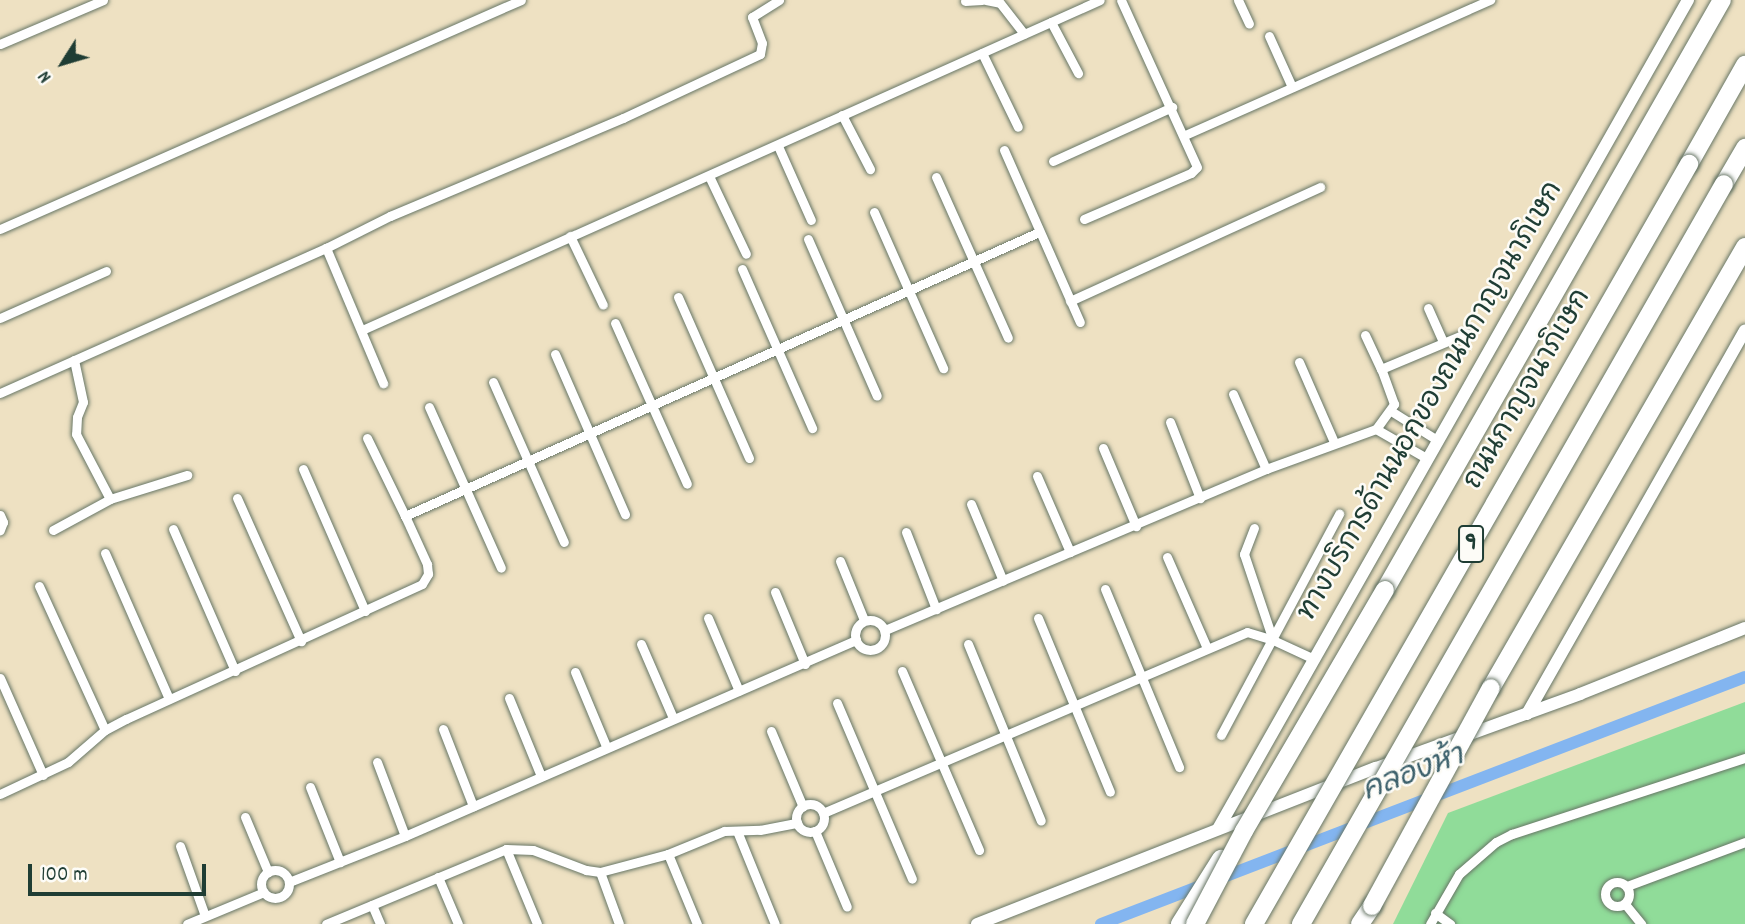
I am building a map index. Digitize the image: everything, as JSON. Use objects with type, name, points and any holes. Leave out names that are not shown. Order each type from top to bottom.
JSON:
[{"type":"highway","points":[[1195,924],[1244,831],[1722,0]]},
{"type":"highway","name":"ถนนกาญจนาภิเษก","points":[[1254,924],[1745,65]]},
{"type":"highway","name":"9","points":[[1301,924],[1745,148]]},
{"type":"highway","points":[[1362,924],[1471,723],[1745,247]]},
{"type":"highway","points":[[1180,924],[1228,848],[1244,831]]},
{"type":"main road","name":"ทางบริการด้านนอกของถนนกาญจนาภิเษก","points":[[1219,829],[1688,0]]},
{"type":"main road","points":[[1527,714],[1745,331]]},
{"type":"main road","points":[[977,924],[1745,628]]},
{"type":"street","points":[[0,44],[103,0]]},
{"type":"street","points":[[0,229],[521,0]]},
{"type":"street","points":[[0,393],[326,248],[390,216],[623,118],[760,54],[762,43],[752,17],[779,0]]},
{"type":"street","points":[[362,330],[778,146],[1051,22],[1080,4],[1100,0]]},
{"type":"street","points":[[1084,219],[1195,171],[1197,163],[1121,0]]},
{"type":"street","points":[[1238,0],[1249,24]]},
{"type":"street","points":[[1185,135],[1490,0]]},
{"type":"street","points":[[965,1],[1000,3],[1024,34]]},
{"type":"street","points":[[1051,22],[1078,73]]},
{"type":"street","points":[[1269,36],[1292,87]]},
{"type":"street","points":[[982,53],[1018,127]]},
{"type":"street","points":[[1053,161],[1172,107]]},
{"type":"street","points":[[842,115],[870,169]]},
{"type":"street","points":[[778,146],[811,220]]},
{"type":"street","points":[[1004,150],[1080,322]]},
{"type":"street","points":[[709,176],[746,254]]},
{"type":"street","points":[[936,177],[1008,338]]},
{"type":"street","points":[[1070,301],[1321,187]]},
{"type":"street","points":[[874,212],[943,368]]},
{"type":"street","points":[[405,516],[1039,232]]},
{"type":"street","points":[[570,236],[603,305]]},
{"type":"street","points":[[808,239],[877,396]]},
{"type":"street","points":[[326,248],[383,383]]},
{"type":"street","points":[[742,269],[812,428]]},
{"type":"street","points":[[0,318],[106,271]]},
{"type":"street","points":[[678,297],[749,458]]},
{"type":"street","points":[[1428,308],[1443,342]]},
{"type":"street","points":[[615,323],[687,484]]},
{"type":"street","points":[[1381,369],[1467,333]]},
{"type":"street","points":[[885,630],[1266,469],[1334,442],[1376,429],[1391,411],[1393,399],[1365,335]]},
{"type":"street","points":[[555,354],[625,514]]},
{"type":"street","points":[[75,360],[83,402],[77,417],[76,434],[110,499]]},
{"type":"street","points":[[1299,362],[1334,442]]},
{"type":"street","points":[[493,382],[564,542]]},
{"type":"street","points":[[1233,394],[1266,469]]},
{"type":"street","points":[[429,407],[501,568]]},
{"type":"street","points":[[1391,411],[1437,440]]},
{"type":"street","points":[[1170,422],[1200,498]]},
{"type":"street","points":[[1376,429],[1427,459]]},
{"type":"street","points":[[0,794],[68,762],[105,730],[426,581],[427,564],[367,438]]},
{"type":"street","points":[[1103,448],[1136,526]]},
{"type":"street","points":[[303,470],[365,611]]},
{"type":"street","points":[[52,530],[110,499],[187,475]]},
{"type":"street","points":[[1037,476],[1070,552]]},
{"type":"street","points":[[237,498],[301,641]]},
{"type":"street","points":[[971,504],[1003,582]]},
{"type":"street","points":[[0,514],[3,522],[0,530]]},
{"type":"street","points":[[1221,735],[1339,514]]},
{"type":"street","points":[[1254,528],[1244,554],[1273,640]]},
{"type":"street","points":[[173,529],[235,671]]},
{"type":"street","points":[[906,532],[936,608]]},
{"type":"street","points":[[105,553],[169,699]]},
{"type":"street","points":[[1167,557],[1207,648]]},
{"type":"street","points":[[839,561],[864,620]]},
{"type":"street","points":[[39,586],[105,730]]},
{"type":"street","points":[[1105,589],[1178,767]]},
{"type":"street","points":[[775,592],[805,664]]},
{"type":"street","points":[[708,618],[739,691]]},
{"type":"street","points":[[1038,618],[1110,792]]},
{"type":"street","points":[[864,620],[875,620],[885,630],[885,639],[875,650],[865,649],[856,640],[855,630],[864,620]]},
{"type":"street","points":[[823,813],[1247,632],[1273,640],[1314,659]]},
{"type":"street","points":[[289,882],[473,806],[856,640]]},
{"type":"street","points":[[641,644],[673,718]]},
{"type":"street","points":[[968,644],[1041,821]]},
{"type":"street","points":[[902,671],[979,850]]},
{"type":"street","points":[[575,672],[607,746]]},
{"type":"street","points":[[0,678],[43,775]]},
{"type":"street","points":[[509,698],[541,776]]},
{"type":"street","points":[[836,703],[912,879]]},
{"type":"street","points":[[443,729],[473,806]]},
{"type":"street","points":[[771,732],[803,807]]},
{"type":"street","points":[[1430,924],[1458,874],[1489,847],[1512,834],[1745,758]]},
{"type":"street","points":[[377,762],[405,835]]},
{"type":"street","points":[[310,787],[340,862]]},
{"type":"street","points":[[814,805],[823,813],[823,824],[815,831],[804,830],[797,822],[796,817],[803,807],[814,805]]},
{"type":"street","points":[[245,817],[268,872]]},
{"type":"street","points":[[326,924],[506,849],[533,850],[586,870],[600,872],[668,854],[714,834],[797,822]]},
{"type":"street","points":[[737,831],[775,924]]},
{"type":"street","points":[[815,831],[847,907]]},
{"type":"street","points":[[1627,886],[1745,842]]},
{"type":"street","points":[[180,846],[205,916]]},
{"type":"street","points":[[506,849],[537,924]]},
{"type":"street","points":[[668,854],[697,924]]},
{"type":"street","points":[[281,871],[289,882],[287,893],[279,898],[270,897],[264,892],[261,883],[268,872],[281,871]]},
{"type":"street","points":[[600,872],[619,924]]},
{"type":"street","points":[[438,877],[458,924]]},
{"type":"street","points":[[1618,881],[1627,886],[1630,895],[1625,904],[1616,907],[1608,902],[1604,893],[1609,884],[1618,881]]},
{"type":"street","points":[[187,924],[264,892]]},
{"type":"street","points":[[1625,904],[1641,924]]},
{"type":"street","points":[[372,905],[380,924]]},
{"type":"street","points":[[1435,913],[1450,924]]},
{"type":"green space","points":[[1745,702],[1745,924],[1393,924],[1448,813]]},
{"type":"waterway","name":"คลองห้า","points":[[1101,924],[1745,677]]}]
